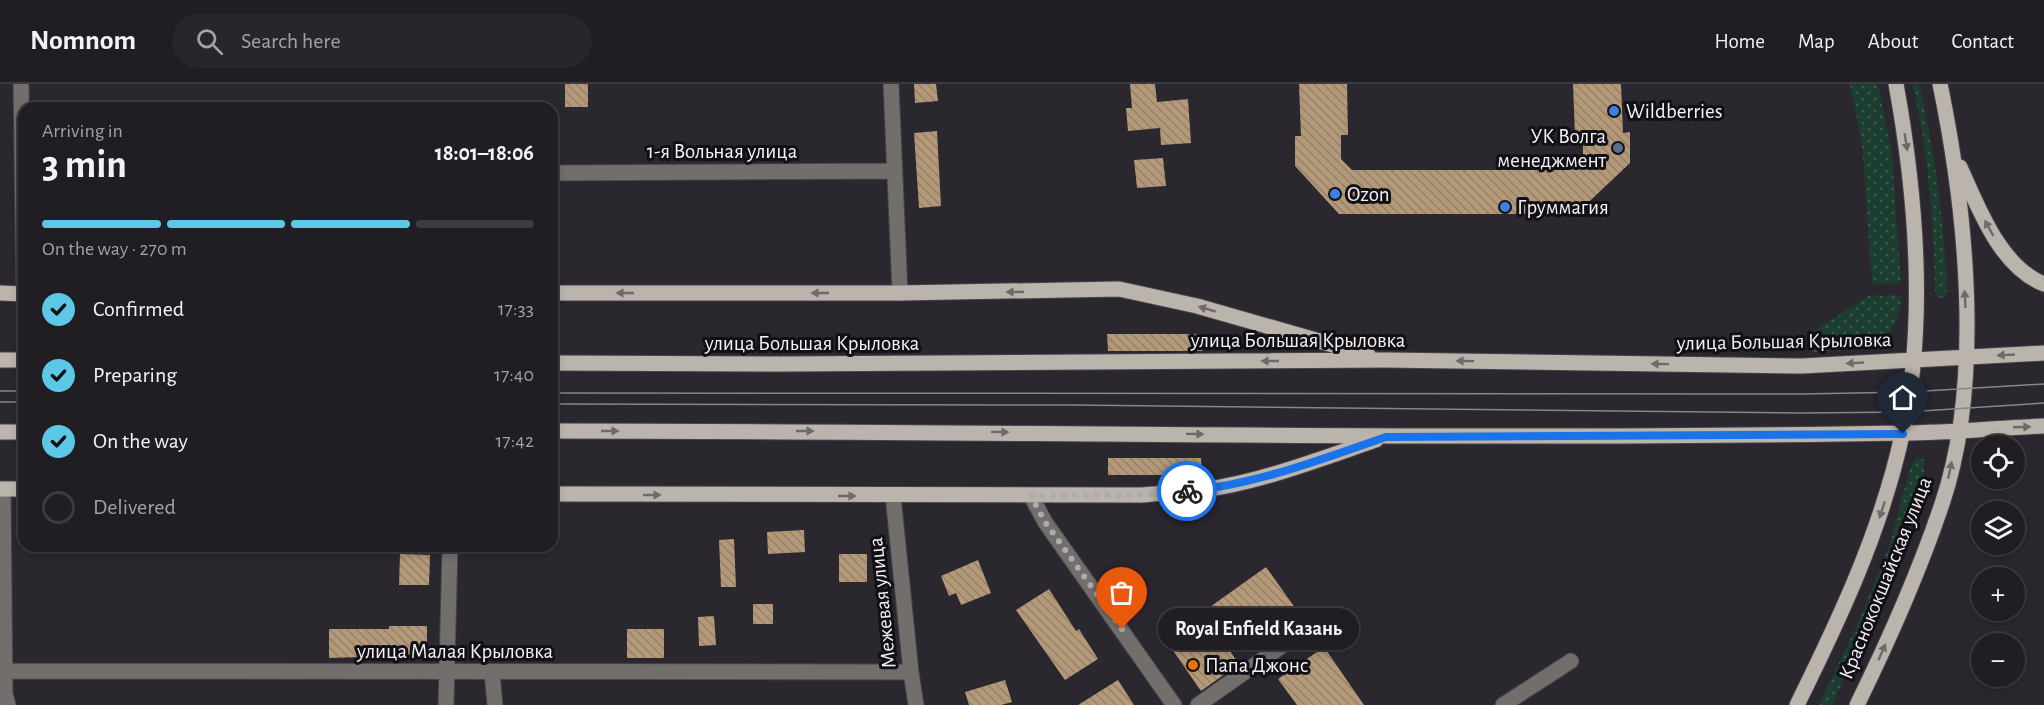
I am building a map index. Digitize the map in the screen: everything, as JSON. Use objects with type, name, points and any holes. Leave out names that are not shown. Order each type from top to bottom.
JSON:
[{"type":"main road","name":"Краснококшайская улица","points":[[1797,705],[1834,630],[1870,544],[1903,434],[1913,360],[1915,221],[1908,147],[1896,84]]},
{"type":"main road","points":[[1940,84],[1955,155],[1978,208],[1999,245],[2018,265],[2044,284]]},
{"type":"main road","name":"Краснококшайская улица","points":[[1857,705],[1882,653],[1942,503],[1958,432],[1967,357],[1963,243],[1955,155]]},
{"type":"main road","points":[[558,293],[900,293],[1119,290],[1197,306],[1385,360]]},
{"type":"main road","points":[[0,293],[18,294]]},
{"type":"main road","name":"улица Большая Крыловка","points":[[558,363],[784,364],[1385,360],[1802,366],[2044,353]]},
{"type":"main road","points":[[0,360],[18,360]]},
{"type":"main road","points":[[558,431],[950,431],[1386,437],[1903,434],[2044,426]]},
{"type":"main road","points":[[0,432],[18,432]]},
{"type":"main road","points":[[558,494],[1142,495],[1203,490],[1308,463],[1386,437]]},
{"type":"main road","points":[[1,489],[18,489]]},
{"type":"street","points":[[21,84],[21,102]]},
{"type":"street","points":[[891,84],[900,293]]},
{"type":"street","name":"1-я Вольная улица","points":[[558,173],[893,171]]},
{"type":"street","points":[[1,489],[2,671],[8,705]]},
{"type":"street","name":"Межевая улица","points":[[893,496],[916,705]]},
{"type":"street","points":[[1031,496],[1045,522],[1174,705]]},
{"type":"street","points":[[446,705],[449,672],[450,552]]},
{"type":"street","points":[[1198,705],[1323,617]]},
{"type":"street","points":[[1503,705],[1571,661]]},
{"type":"street","name":"улица Малая Крыловка","points":[[2,671],[911,672]]},
{"type":"street","points":[[492,673],[495,705]]},
{"type":"green space","points":[[1850,84],[1877,84],[1879,89],[1892,156],[1901,283],[1876,284],[1872,282],[1862,143]]},
{"type":"green space","points":[[1913,84],[1919,84],[1925,110],[1941,213],[1947,291],[1945,297],[1938,298],[1935,291],[1932,212]]},
{"type":"green space","points":[[1901,295],[1899,314],[1892,328],[1883,338],[1857,348],[1810,352],[1811,333],[1868,296]]},
{"type":"green space","points":[[1916,458],[1924,459],[1924,472],[1882,590],[1832,705],[1819,705],[1858,623],[1889,547],[1910,469]]},
{"type":"building","points":[[565,84],[588,84],[588,107],[565,107]]},
{"type":"building","points":[[914,84],[936,84],[938,101],[915,103]]},
{"type":"building","points":[[1130,84],[1155,84],[1157,102],[1188,99],[1191,143],[1161,145],[1160,128],[1128,131],[1126,108],[1132,108]]},
{"type":"building","points":[[1299,84],[1347,84],[1348,135],[1341,135],[1341,159],[1352,170],[1571,170],[1583,159],[1583,134],[1575,135],[1573,84],[1621,84],[1623,133],[1630,132],[1630,163],[1576,214],[1339,214],[1295,166],[1295,136],[1301,136]]},
{"type":"building","points":[[937,131],[941,206],[919,208],[914,133]]},
{"type":"building","points":[[1163,158],[1166,186],[1137,188],[1134,160]]},
{"type":"building","points":[[1107,334],[1201,334],[1202,351],[1108,351]]},
{"type":"building","points":[[1108,458],[1201,458],[1202,475],[1108,475]]},
{"type":"building","points":[[804,530],[805,552],[768,554],[767,532]]},
{"type":"building","points":[[734,539],[736,587],[721,587],[719,540]]},
{"type":"building","points":[[400,554],[430,555],[429,585],[399,585]]},
{"type":"building","points":[[839,554],[867,554],[867,582],[839,582]]},
{"type":"building","points":[[978,560],[991,593],[961,605],[956,593],[949,596],[941,576]]},
{"type":"building","points":[[1266,567],[1303,619],[1262,648],[1238,614],[1215,630],[1239,664],[1201,691],[1165,639]]},
{"type":"building","points":[[1049,589],[1076,631],[1079,629],[1098,659],[1065,680],[1016,610]]},
{"type":"building","points":[[753,604],[773,604],[773,624],[753,624]]},
{"type":"building","points":[[714,616],[716,645],[699,646],[698,617]]},
{"type":"building","points":[[389,626],[427,626],[427,655],[329,658],[329,629],[389,629]]},
{"type":"building","points":[[627,629],[664,629],[664,658],[627,658]]},
{"type":"building","points":[[1324,647],[1364,705],[1297,705],[1278,679]]},
{"type":"building","points":[[1005,680],[1012,702],[1001,705],[969,705],[965,692]]},
{"type":"building","points":[[1118,680],[1134,705],[1078,705]]},
{"type":"tram line","points":[[558,393],[1802,394],[1908,392],[2044,384]]},
{"type":"tram line","points":[[0,391],[18,391]]},
{"type":"tram line","points":[[0,402],[18,402]]},
{"type":"tram line","points":[[558,404],[1074,405],[1802,413],[1906,412],[2044,403]]},
{"type":"way so far","points":[[1122,629],[1045,522],[1031,496],[1142,495],[1187,491]]},
{"type":"place","name":"Wildberries","points":[[1614,111]]},
{"type":"place","name":"УК Волга менеджмент","points":[[1618,148]]},
{"type":"place","name":"Ozon","points":[[1335,194]]},
{"type":"place","name":"Груммагия","points":[[1505,207]]},
{"type":"place","name":"Royal Enfield Казань","points":[[1122,629]]},
{"type":"place","name":"Папа Джонс","points":[[1193,665]]},
{"type":"route","points":[[1187,491],[1236,483],[1308,463],[1386,437],[1903,434]]}]
